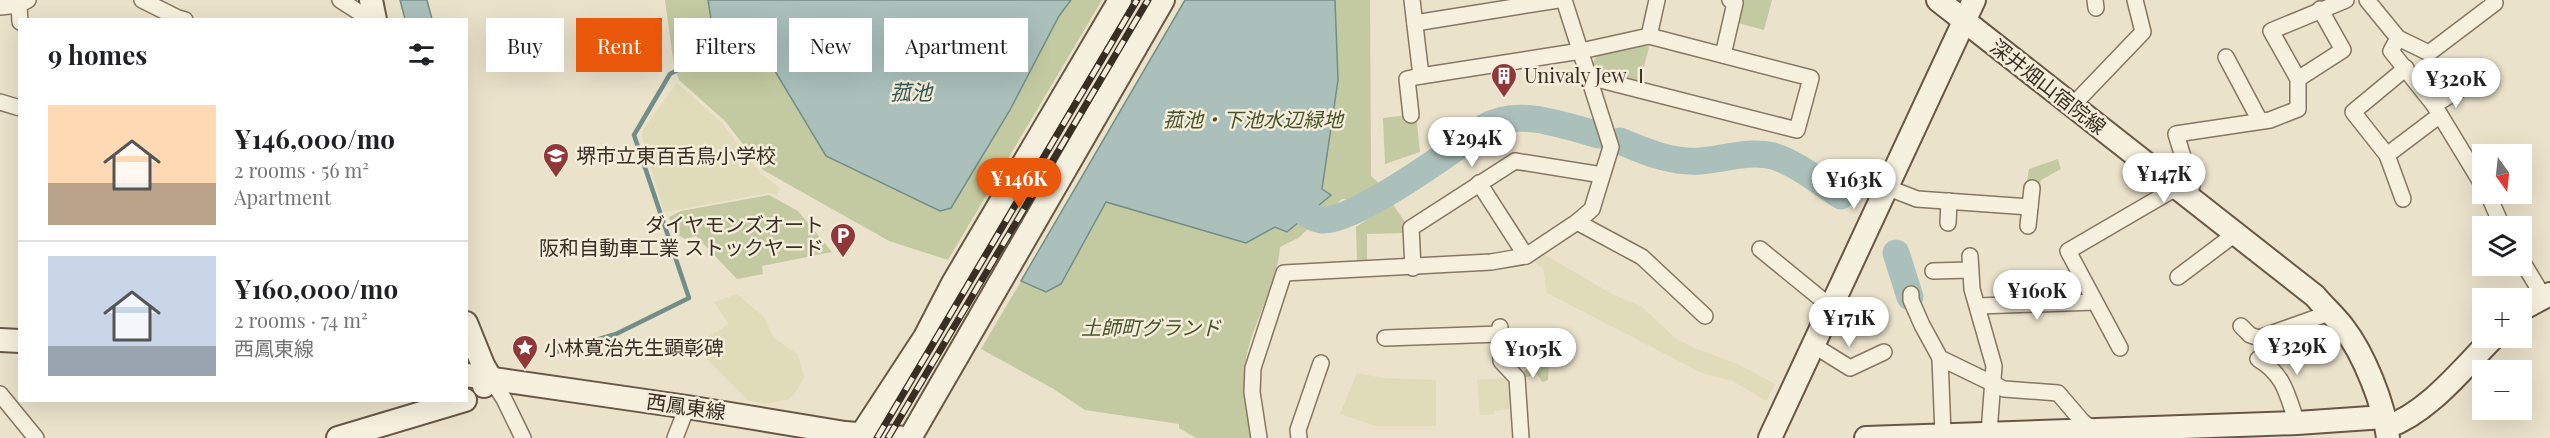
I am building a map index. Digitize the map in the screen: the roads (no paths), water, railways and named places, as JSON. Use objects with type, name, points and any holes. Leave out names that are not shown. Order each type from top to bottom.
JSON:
[{"type":"main road","points":[[371,0],[373,18]]},
{"type":"main road","points":[[860,436],[925,337],[953,283],[1120,0]]},
{"type":"main road","points":[[910,438],[1163,0]]},
{"type":"main road","name":"深井畑山宿院線","points":[[1938,0],[2315,296],[2343,328],[2362,359],[2386,427]]},
{"type":"main road","points":[[1770,438],[1974,0]]},
{"type":"main road","points":[[2532,304],[2547,296]]},
{"type":"main road","points":[[468,328],[491,379],[476,395],[468,399]]},
{"type":"main road","points":[[0,340],[18,341]]},
{"type":"main road","points":[[1866,438],[1989,433],[2099,434],[2297,423],[2386,427],[2427,402],[2483,348]]},
{"type":"main road","name":"西鳳東線","points":[[468,375],[687,407],[860,436],[906,438]]},
{"type":"main road","points":[[338,438],[459,402]]},
{"type":"street","points":[[142,0],[178,18]]},
{"type":"street","points":[[340,0],[370,18]]},
{"type":"street","points":[[1412,0],[1421,76]]},
{"type":"street","points":[[1415,23],[1558,0]]},
{"type":"street","points":[[1260,438],[1252,392],[1253,368],[1284,273],[1413,268],[1491,262],[1526,256],[1577,222],[1592,209],[1611,147],[1564,0]]},
{"type":"street","points":[[1649,36],[1657,0]]},
{"type":"street","points":[[1723,55],[1735,3],[1730,0]]},
{"type":"street","points":[[2072,106],[2143,32],[2135,0]]},
{"type":"street","points":[[2120,348],[2068,250],[2192,186],[2176,134],[2270,120],[2298,109],[2298,79],[2271,31],[2346,0]]},
{"type":"street","points":[[2367,0],[2398,38],[2429,53],[2495,3],[2493,0]]},
{"type":"street","points":[[0,8],[23,3],[21,18]]},
{"type":"street","points":[[2298,79],[2343,50],[2320,9]]},
{"type":"street","points":[[1411,115],[1407,79],[1581,51],[1649,36],[1811,78],[1797,130],[1589,77]]},
{"type":"street","points":[[2398,38],[2391,51],[2437,110],[2472,168]]},
{"type":"street","points":[[2226,57],[2260,121]]},
{"type":"street","points":[[2403,199],[2387,155],[2354,112],[2406,68]]},
{"type":"street","points":[[2387,155],[2472,82]]},
{"type":"street","points":[[0,102],[18,107]]},
{"type":"street","points":[[1413,268],[1411,228],[1515,161],[1602,175]]},
{"type":"street","points":[[1479,183],[1526,256]]},
{"type":"street","points":[[1886,188],[1917,199],[2030,207]]},
{"type":"street","points":[[2028,226],[2032,188]]},
{"type":"street","points":[[1948,223],[1950,201]]},
{"type":"street","points":[[1577,222],[1642,257],[1705,316]]},
{"type":"street","points":[[2178,277],[2235,234]]},
{"type":"street","points":[[1760,249],[1831,307]]},
{"type":"street","points":[[1933,271],[1970,263],[1978,306],[1994,366],[1989,433]]},
{"type":"street","points":[[2532,275],[2547,296]]},
{"type":"street","points":[[1911,294],[1911,300],[1922,325],[1940,358],[1943,434]]},
{"type":"street","points":[[1978,306],[2094,302]]},
{"type":"street","points":[[2241,326],[2250,335],[2259,338],[2330,312]]},
{"type":"street","points":[[1385,338],[1500,330],[1501,361],[1517,378],[1521,438]]},
{"type":"street","points":[[1813,345],[1850,368],[1884,352]]},
{"type":"street","points":[[1940,358],[1958,365],[1992,385],[2010,390],[2058,393],[2099,434]]},
{"type":"street","points":[[2258,359],[2273,368],[2285,387],[2297,423]]},
{"type":"street","points":[[1299,438],[1298,430],[1321,363]]},
{"type":"street","points":[[491,379],[504,399],[523,438]]},
{"type":"street","points":[[0,394],[36,438]]},
{"type":"street","points":[[675,438],[687,407]]},
{"type":"water","points":[[400,0],[427,0],[432,18],[405,18]]},
{"type":"water","name":"菰池","points":[[708,0],[1071,0],[1059,16],[1010,110],[951,208],[940,211],[826,156],[776,72],[777,18],[711,18]]},
{"type":"water","points":[[1185,0],[1335,0],[1338,80],[1322,189],[1331,195],[1287,232],[1275,227],[1246,243],[1106,202],[1061,284],[1046,292],[1021,281]]},
{"type":"waterway","points":[[556,352],[616,334],[689,298],[634,135],[670,74],[674,72]]},
{"type":"waterway","points":[[1280,193],[1316,219],[1337,218],[1380,197],[1485,127],[1498,121],[1526,118],[1541,120],[1599,135]]},
{"type":"waterway","points":[[1620,141],[1649,153],[1679,160],[1700,161],[1755,154],[1773,156],[1799,168],[1841,196]]},
{"type":"waterway","points":[[1896,253],[1910,297]]},
{"type":"railway","points":[[877,438],[1137,0]]},
{"type":"railway","points":[[888,438],[1148,0]]},
{"type":"place","name":"Univaly Jew Ⅰ","points":[[1504,99]]},
{"type":"place","name":"堺市立東百舌鳥小学校","points":[[556,179]]},
{"type":"place","name":"ダイヤモンズオート 阪和自動車工業 ストックヤード","points":[[843,259]]},
{"type":"place","name":"小林寛治先生顕彰碑","points":[[525,371]]},
{"type":"park label","name":"菰池・下池水辺緑地","points":[[1253,120]]},
{"type":"park label","name":"土師町グランド","points":[[1151,328]]}]
